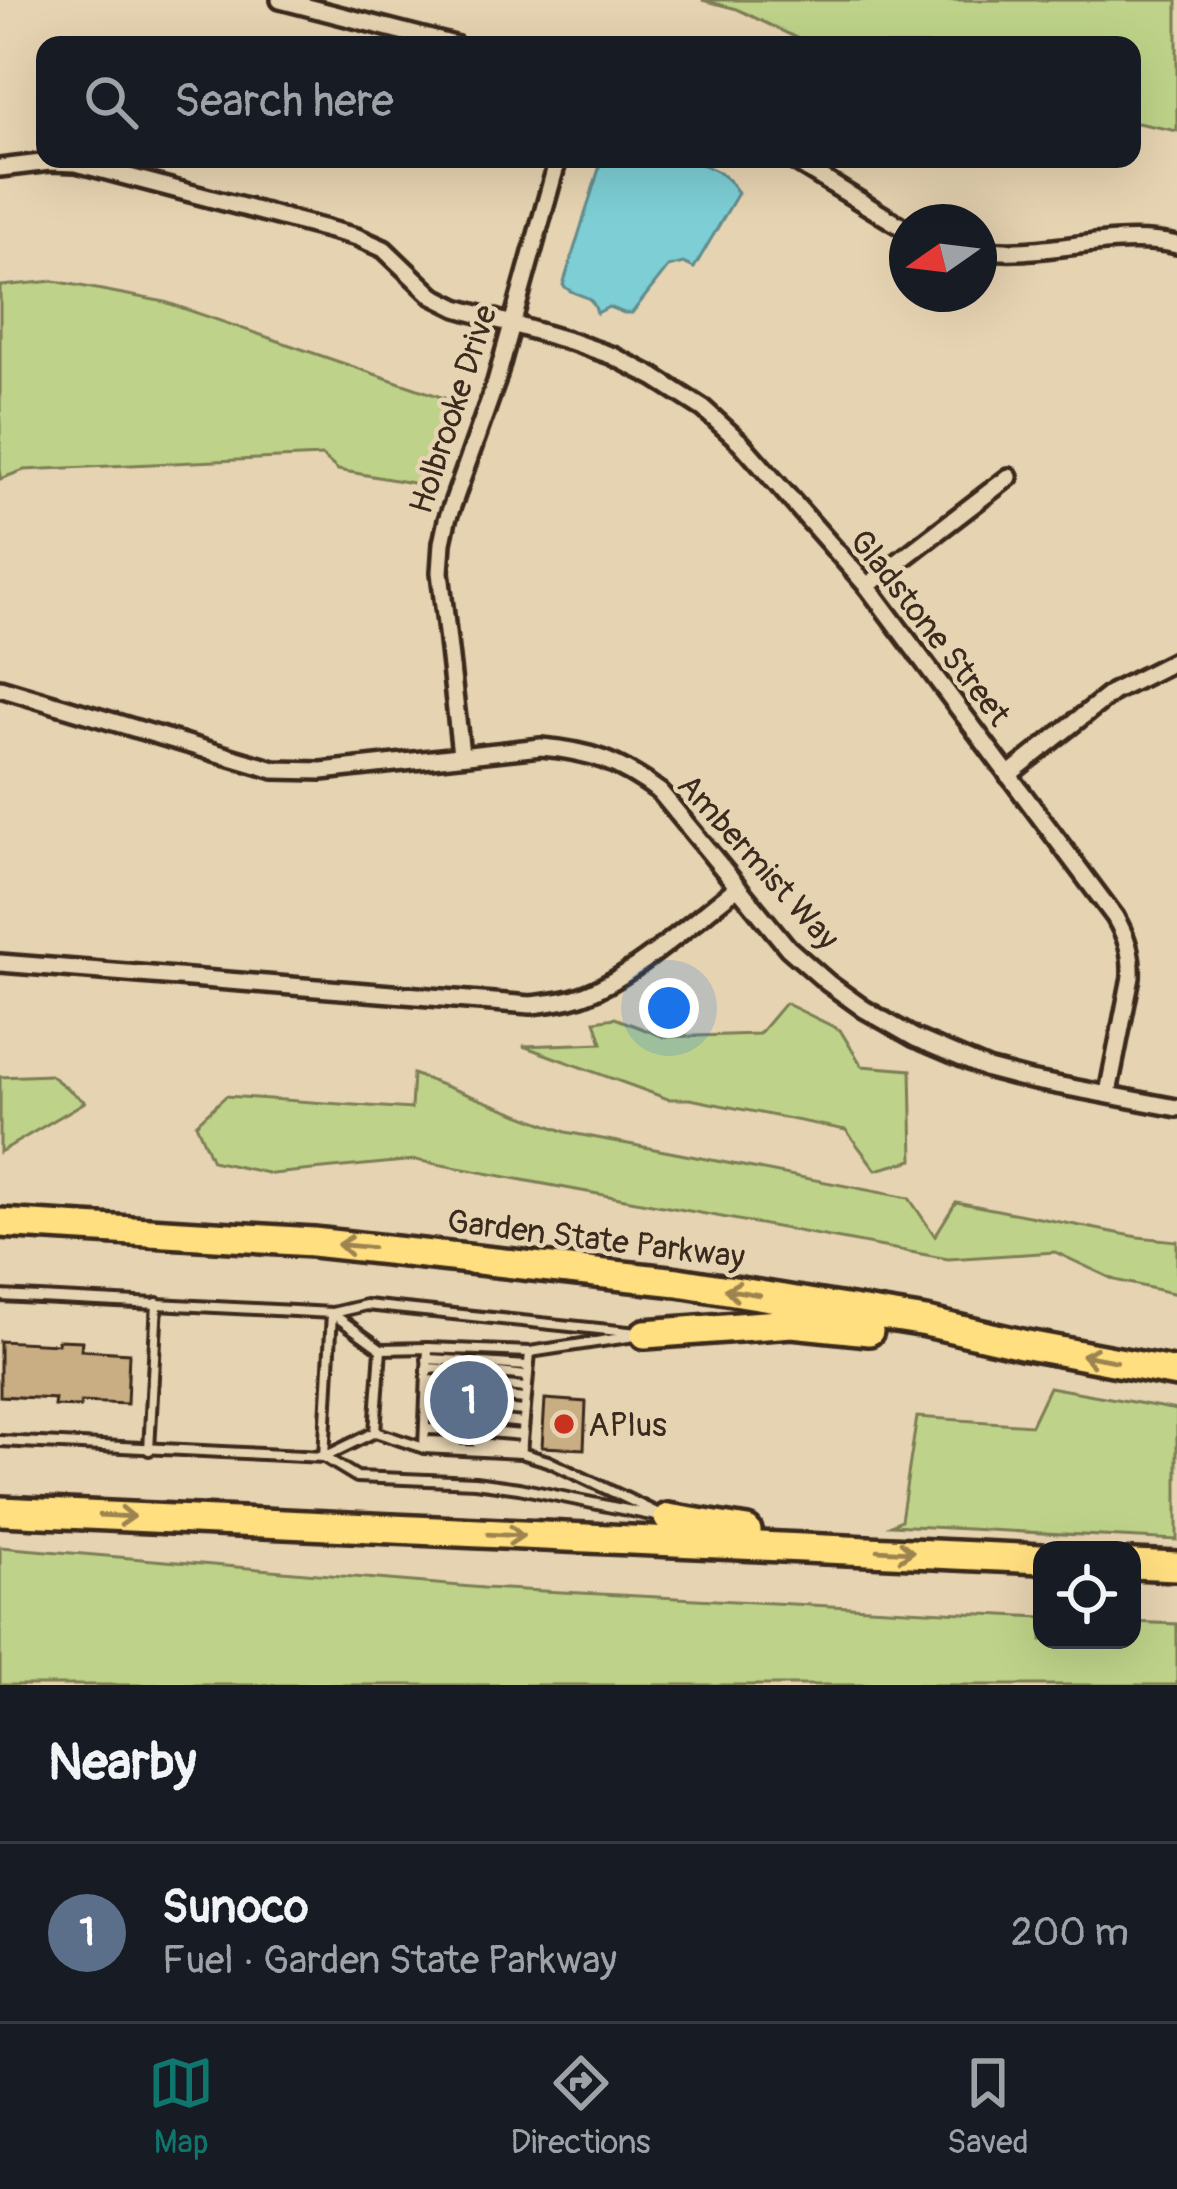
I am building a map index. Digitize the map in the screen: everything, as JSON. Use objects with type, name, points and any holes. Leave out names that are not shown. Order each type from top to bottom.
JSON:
[{"type":"highway","name":"Garden State Parkway","points":[[0,1223],[313,1242],[678,1282],[926,1322],[1177,1373]]},
{"type":"highway","points":[[645,1334],[792,1323],[958,1344],[1022,1344]]},
{"type":"highway","points":[[0,1510],[1033,1559]]},
{"type":"highway","points":[[668,1518],[812,1547]]},
{"type":"highway","points":[[1141,1564],[1177,1566]]},
{"type":"street","points":[[280,0],[420,36]]},
{"type":"street","name":"Gladstone Street","points":[[0,168],[36,164]]},
{"type":"street","name":"Gladstone Street","points":[[91,168],[357,237],[384,249],[434,296],[457,308],[613,356],[704,409],[741,443],[867,586],[1115,917],[1132,957],[1108,1093]]},
{"type":"street","name":"Holbrooke Drive","points":[[460,754],[440,572],[442,543],[496,382],[555,168]]},
{"type":"street","points":[[806,168],[889,219]]},
{"type":"street","points":[[997,249],[1123,240],[1177,245]]},
{"type":"street","points":[[867,586],[1009,477]]},
{"type":"street","points":[[1009,776],[1113,692],[1177,660]]},
{"type":"street","name":"Ambermist Way","points":[[0,688],[274,770],[322,770],[541,747],[605,758],[660,792],[788,947],[865,1009],[915,1038],[988,1069],[1177,1108]]},
{"type":"street","points":[[0,963],[530,1005],[578,997],[603,986],[738,887]]},
{"type":"lane","points":[[0,1296],[332,1313],[366,1305],[645,1334]]},
{"type":"lane","points":[[149,1450],[157,1304]]},
{"type":"lane","points":[[332,1313],[381,1349],[530,1352],[645,1334]]},
{"type":"lane","points":[[324,1457],[332,1313]]},
{"type":"lane","points":[[425,1445],[428,1348]]},
{"type":"lane","points":[[375,1432],[381,1349]]},
{"type":"lane","points":[[521,1450],[530,1352]]},
{"type":"lane","points":[[427,1374],[461,1365]]},
{"type":"lane","points":[[481,1367],[526,1371]]},
{"type":"lane","points":[[427,1374],[460,1387]]},
{"type":"lane","points":[[480,1388],[525,1393]]},
{"type":"lane","points":[[426,1410],[459,1406]]},
{"type":"lane","points":[[426,1410],[459,1417]]},
{"type":"lane","points":[[523,1423],[479,1413],[524,1411]]},
{"type":"lane","points":[[425,1429],[458,1430]]},
{"type":"lane","points":[[478,1431],[522,1435]]},
{"type":"lane","points":[[0,1442],[324,1457],[375,1432],[425,1445],[521,1450]]},
{"type":"lane","points":[[425,1445],[458,1442]]},
{"type":"lane","points":[[477,1443],[521,1450],[668,1518]]},
{"type":"lane","points":[[324,1457],[357,1477],[475,1482],[668,1518]]},
{"type":"green space","points":[[702,0],[1177,0],[1177,131],[1141,124],[1141,36],[792,36],[737,9]]},
{"type":"green space","points":[[54,281],[165,302],[447,399],[424,485],[338,470],[322,456],[24,470],[0,479],[0,286]]},
{"type":"green space","points":[[785,1003],[840,1030],[862,1066],[911,1070],[913,1160],[876,1170],[846,1130],[690,1099],[668,1099],[523,1046],[602,1043],[595,1021],[615,1018],[664,1037],[759,1034]]},
{"type":"green space","points":[[413,1074],[566,1132],[909,1198],[935,1236],[956,1202],[1177,1241],[1177,1294],[1115,1280],[1055,1252],[948,1259],[415,1160],[272,1174],[212,1161],[196,1124],[226,1096],[411,1109]]},
{"type":"green space","points":[[50,1075],[85,1102],[0,1152],[0,1077]]},
{"type":"green space","points":[[1049,1387],[1177,1410],[1177,1540],[891,1525],[901,1520],[917,1417],[1031,1425]]},
{"type":"green space","points":[[0,1547],[484,1588],[1033,1617],[1033,1649],[1141,1649],[1141,1622],[1177,1624],[1177,1685],[0,1685]]},
{"type":"water","points":[[599,168],[710,168],[738,193],[694,268],[683,263],[668,267],[632,313],[609,307],[597,313],[591,301],[563,285]]},
{"type":"building","points":[[58,1340],[82,1341],[81,1350],[129,1353],[127,1404],[54,1406],[55,1399],[0,1396],[0,1341],[58,1344]]},
{"type":"building","points":[[470,1358],[475,1358],[475,1400],[469,1442],[463,1424]]},
{"type":"building","name":"APlus","points":[[545,1399],[586,1402],[584,1449],[542,1447]]},
{"type":"place","name":"Sunoco","points":[[469,1400]]},
{"type":"place","name":"APlus","points":[[564,1424]]}]
